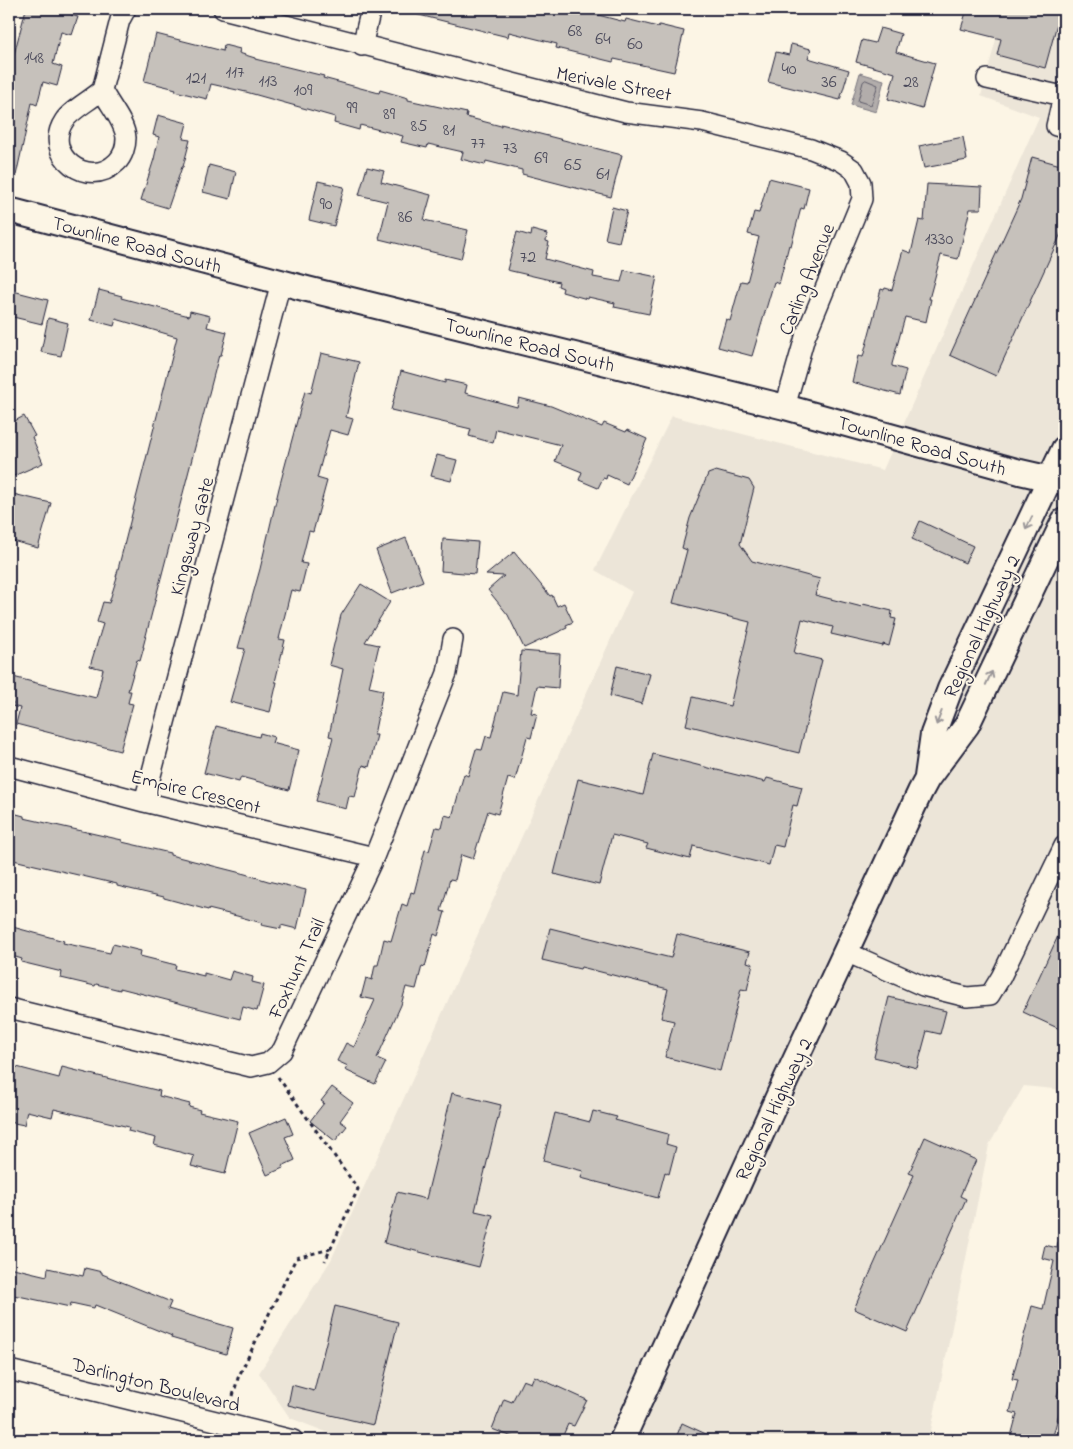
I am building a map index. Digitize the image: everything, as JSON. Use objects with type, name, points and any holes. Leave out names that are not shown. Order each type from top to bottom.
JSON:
[{"type":"main road","name":"Townline Road South","points":[[9,210],[281,282],[786,407],[1020,472],[1057,480]]},
{"type":"main road","name":"Regional Highway 2","points":[[927,779],[933,734],[950,689],[1057,480],[1064,449]]},
{"type":"main road","name":"Regional Highway 2","points":[[622,1440],[927,779],[967,726],[1064,521]]},
{"type":"street","points":[[102,90],[120,20],[126,9]]},
{"type":"street","name":"Merivale Street","points":[[223,9],[626,112],[702,122],[812,149],[841,161],[854,170]]},
{"type":"street","points":[[362,46],[371,9]]},
{"type":"street","points":[[987,79],[1064,94],[1056,126],[1064,128]]},
{"type":"street","name":"Carling Avenue","points":[[786,407],[805,337],[862,199],[861,183],[854,170]]},
{"type":"street","name":"Kingsway Gate","points":[[144,802],[281,282]]},
{"type":"street","name":"Foxhunt Trail","points":[[268,1063],[282,1051],[374,857],[447,673],[453,639]]},
{"type":"street","name":"Empire Crescent","points":[[9,766],[144,802],[374,857]]},
{"type":"street","points":[[846,952],[923,986],[966,997],[990,995],[1002,977],[1064,846]]},
{"type":"street","points":[[9,1008],[251,1067],[268,1063]]},
{"type":"street","name":"Darlington Boulevard","points":[[9,1370],[293,1440]]},
{"type":"path","points":[[268,1063],[358,1190],[324,1261]]},
{"type":"path","points":[[233,1396],[242,1369],[296,1258],[330,1249]]},
{"type":"shaded area","points":[[1004,9],[1064,9],[1064,1090],[1024,1086],[989,1145],[929,1440],[347,1440],[290,1418],[259,1373],[331,1260],[632,592],[595,570],[672,416],[883,470],[1039,117],[981,96]]},
{"type":"water","points":[[860,73],[884,80],[876,112],[851,105]]},
{"type":"building","points":[[26,9],[74,9],[71,15],[78,17],[72,35],[61,32],[53,64],[62,67],[57,86],[43,82],[37,105],[32,103],[15,180],[9,179],[9,73]]},
{"type":"building","points":[[416,9],[575,9],[625,22],[626,19],[684,31],[674,72],[614,59],[613,62],[556,48],[557,44],[509,32],[508,37],[415,14]]},
{"type":"building","points":[[967,9],[1061,9],[1045,68],[997,55],[1001,39],[961,29]]},
{"type":"building","points":[[880,28],[901,34],[896,52],[935,63],[922,109],[888,99],[895,73],[856,62],[862,40],[875,43]]},
{"type":"building","points":[[156,34],[223,51],[224,45],[240,49],[239,53],[255,59],[324,76],[323,78],[379,93],[380,90],[408,98],[408,100],[467,113],[466,117],[622,155],[611,197],[522,174],[522,170],[486,161],[485,165],[461,159],[463,152],[428,144],[427,148],[401,142],[403,136],[360,125],[359,130],[334,123],[335,117],[246,92],[211,84],[207,99],[144,81]]},
{"type":"building","points":[[791,44],[811,49],[808,58],[849,70],[840,100],[768,82],[776,52],[789,55]]},
{"type":"building","points":[[158,115],[187,123],[183,139],[190,140],[183,167],[168,208],[141,200],[159,137],[153,135]]},
{"type":"building","points":[[963,137],[967,160],[924,168],[919,146]]},
{"type":"building","points":[[1032,157],[1064,166],[1064,227],[996,376],[950,355],[1021,199]]},
{"type":"building","points":[[209,165],[236,172],[230,199],[203,192]]},
{"type":"building","points":[[367,167],[384,171],[381,182],[431,195],[424,220],[468,230],[461,259],[379,239],[388,202],[359,195]]},
{"type":"building","points":[[769,178],[809,188],[804,209],[801,208],[791,246],[789,245],[779,284],[774,282],[752,356],[718,347],[726,319],[730,321],[741,281],[747,282],[759,237],[748,234],[754,212],[759,213]]},
{"type":"building","points":[[318,181],[344,187],[334,226],[309,220]]},
{"type":"building","points":[[927,184],[982,187],[981,209],[970,209],[958,259],[941,255],[929,299],[931,299],[926,322],[905,317],[892,364],[892,366],[906,370],[900,395],[852,382],[858,356],[863,357],[881,289],[892,290],[903,250],[911,253],[919,220],[924,221]]},
{"type":"building","points":[[612,207],[627,211],[619,242],[605,239]]},
{"type":"building","points":[[532,230],[547,234],[546,241],[549,242],[545,259],[594,272],[593,277],[621,282],[624,270],[657,277],[649,314],[614,307],[615,303],[588,297],[587,299],[562,292],[563,288],[558,286],[559,282],[507,270],[517,232],[531,236]]},
{"type":"building","points":[[9,290],[48,300],[42,324],[9,316]]},
{"type":"building","points":[[99,290],[122,296],[121,298],[189,316],[190,311],[210,316],[207,327],[227,332],[221,355],[219,355],[144,647],[140,661],[137,660],[128,691],[131,691],[128,703],[133,704],[120,751],[16,724],[20,708],[12,706],[13,703],[9,702],[9,676],[96,698],[103,669],[90,666],[103,624],[97,622],[103,602],[109,603],[117,577],[177,337],[116,319],[114,326],[91,320]]},
{"type":"building","points":[[48,318],[68,323],[61,356],[41,352]]},
{"type":"building","points":[[321,353],[359,362],[346,417],[353,419],[348,435],[330,430],[317,478],[327,481],[313,532],[309,531],[301,563],[307,564],[300,592],[291,590],[279,639],[285,640],[270,712],[230,702],[245,649],[238,648],[260,569],[279,488],[305,391],[311,393]]},
{"type":"building","points":[[401,371],[445,383],[445,380],[467,385],[465,393],[517,407],[519,398],[551,406],[602,427],[604,423],[647,439],[627,484],[607,475],[606,479],[603,478],[598,488],[579,480],[582,472],[555,461],[561,445],[496,429],[493,443],[469,436],[471,429],[391,410]]},
{"type":"building","points":[[24,416],[35,436],[32,437],[43,463],[9,478],[9,424]]},
{"type":"building","points":[[437,455],[457,460],[451,481],[431,476]]},
{"type":"building","points":[[716,471],[749,480],[754,488],[740,544],[752,561],[820,579],[815,595],[862,607],[863,604],[892,611],[891,618],[896,619],[889,646],[883,644],[883,646],[831,634],[833,627],[802,619],[794,653],[822,660],[799,753],[686,725],[693,697],[730,706],[750,622],[673,603],[687,550],[682,548],[690,518],[708,474]]},
{"type":"building","points":[[9,493],[51,503],[38,548],[9,540]]},
{"type":"building","points":[[920,521],[973,546],[965,563],[912,539]]},
{"type":"building","points":[[406,538],[423,581],[392,593],[376,550]]},
{"type":"building","points":[[443,539],[478,542],[475,574],[441,571]]},
{"type":"building","points":[[514,552],[550,596],[552,595],[557,606],[564,603],[573,622],[566,625],[567,628],[524,648],[508,615],[488,590],[504,576],[486,575]]},
{"type":"building","points":[[361,584],[390,602],[365,642],[379,645],[369,687],[383,690],[374,735],[377,735],[369,767],[363,765],[355,797],[349,796],[346,809],[316,801],[333,737],[329,736],[343,669],[329,665],[341,615]]},
{"type":"building","points":[[521,651],[560,654],[558,688],[537,686],[531,713],[537,714],[531,738],[527,737],[515,780],[508,778],[498,814],[488,811],[473,859],[461,855],[455,880],[450,879],[441,911],[445,912],[438,936],[434,934],[425,967],[422,966],[416,989],[406,987],[401,1005],[377,1058],[386,1062],[375,1084],[345,1070],[348,1066],[337,1061],[346,1043],[354,1047],[375,1000],[361,997],[366,978],[372,980],[375,965],[378,965],[384,939],[391,941],[402,904],[407,906],[411,892],[414,893],[425,850],[429,851],[436,827],[442,828],[445,815],[452,817],[464,774],[468,776],[476,749],[482,750],[486,736],[491,737],[503,692],[517,695]]},
{"type":"building","points":[[617,666],[650,674],[642,704],[610,696]]},
{"type":"building","points":[[216,726],[259,737],[260,733],[274,737],[272,743],[299,750],[289,790],[241,777],[239,782],[204,773]]},
{"type":"building","points":[[653,754],[765,782],[767,778],[802,787],[797,806],[793,805],[783,847],[774,845],[769,865],[693,846],[690,859],[646,848],[648,844],[612,835],[599,885],[554,874],[578,779],[643,795]]},
{"type":"building","points":[[9,812],[24,816],[24,818],[122,840],[122,842],[306,890],[297,929],[281,925],[281,929],[261,925],[262,923],[117,886],[117,884],[9,859]]},
{"type":"building","points":[[1064,923],[1064,1031],[1023,1012]]},
{"type":"building","points":[[9,926],[64,941],[63,943],[110,953],[113,944],[141,951],[140,956],[176,965],[175,969],[204,976],[204,973],[229,980],[232,971],[253,977],[252,982],[264,985],[257,1011],[243,1007],[240,1019],[120,988],[120,990],[96,984],[95,986],[61,978],[62,972],[21,962],[22,959],[9,955]]},
{"type":"building","points":[[550,928],[671,958],[677,934],[750,952],[747,962],[753,964],[747,990],[741,989],[720,1071],[665,1057],[674,1021],[661,1018],[668,989],[581,967],[580,969],[542,960]]},
{"type":"building","points":[[889,997],[946,1011],[940,1034],[927,1031],[917,1068],[874,1057]]},
{"type":"building","points":[[9,1065],[59,1078],[62,1067],[160,1091],[159,1096],[190,1104],[189,1107],[200,1110],[199,1112],[238,1121],[225,1174],[191,1166],[194,1156],[154,1145],[156,1138],[128,1131],[129,1127],[54,1109],[52,1117],[27,1111],[24,1125],[9,1122]]},
{"type":"building","points":[[332,1087],[353,1103],[340,1121],[347,1126],[335,1141],[310,1121],[324,1103],[321,1101]]},
{"type":"building","points":[[452,1093],[501,1105],[475,1211],[493,1215],[479,1267],[384,1243],[397,1192],[426,1199]]},
{"type":"building","points":[[593,1111],[617,1117],[615,1120],[668,1134],[666,1144],[676,1147],[669,1174],[665,1172],[658,1198],[581,1178],[583,1171],[543,1161],[555,1113],[590,1122]]},
{"type":"building","points":[[286,1117],[293,1134],[285,1137],[295,1160],[267,1175],[249,1133]]},
{"type":"building","points":[[925,1137],[976,1160],[960,1196],[966,1199],[907,1332],[854,1309],[914,1175],[909,1173]]},
{"type":"building","points":[[1058,1242],[1064,1243],[1064,1369],[1057,1397],[1063,1398],[1052,1440],[1010,1440],[1017,1414],[1010,1412],[1018,1380],[1012,1379],[1032,1306],[1043,1309],[1054,1261],[1042,1258],[1045,1245],[1057,1248]]},
{"type":"building","points":[[9,1267],[47,1276],[48,1268],[83,1276],[85,1268],[102,1272],[102,1274],[171,1302],[168,1309],[233,1328],[226,1354],[171,1338],[172,1336],[95,1305],[94,1308],[71,1303],[70,1307],[9,1294]]},
{"type":"building","points":[[335,1306],[398,1322],[373,1425],[288,1405],[292,1385],[314,1391]]},
{"type":"building","points":[[534,1376],[587,1400],[574,1426],[568,1424],[561,1440],[520,1440],[492,1429],[504,1399],[512,1402],[523,1380],[531,1383]]},
{"type":"building","points":[[682,1423],[719,1440],[675,1440]]}]
